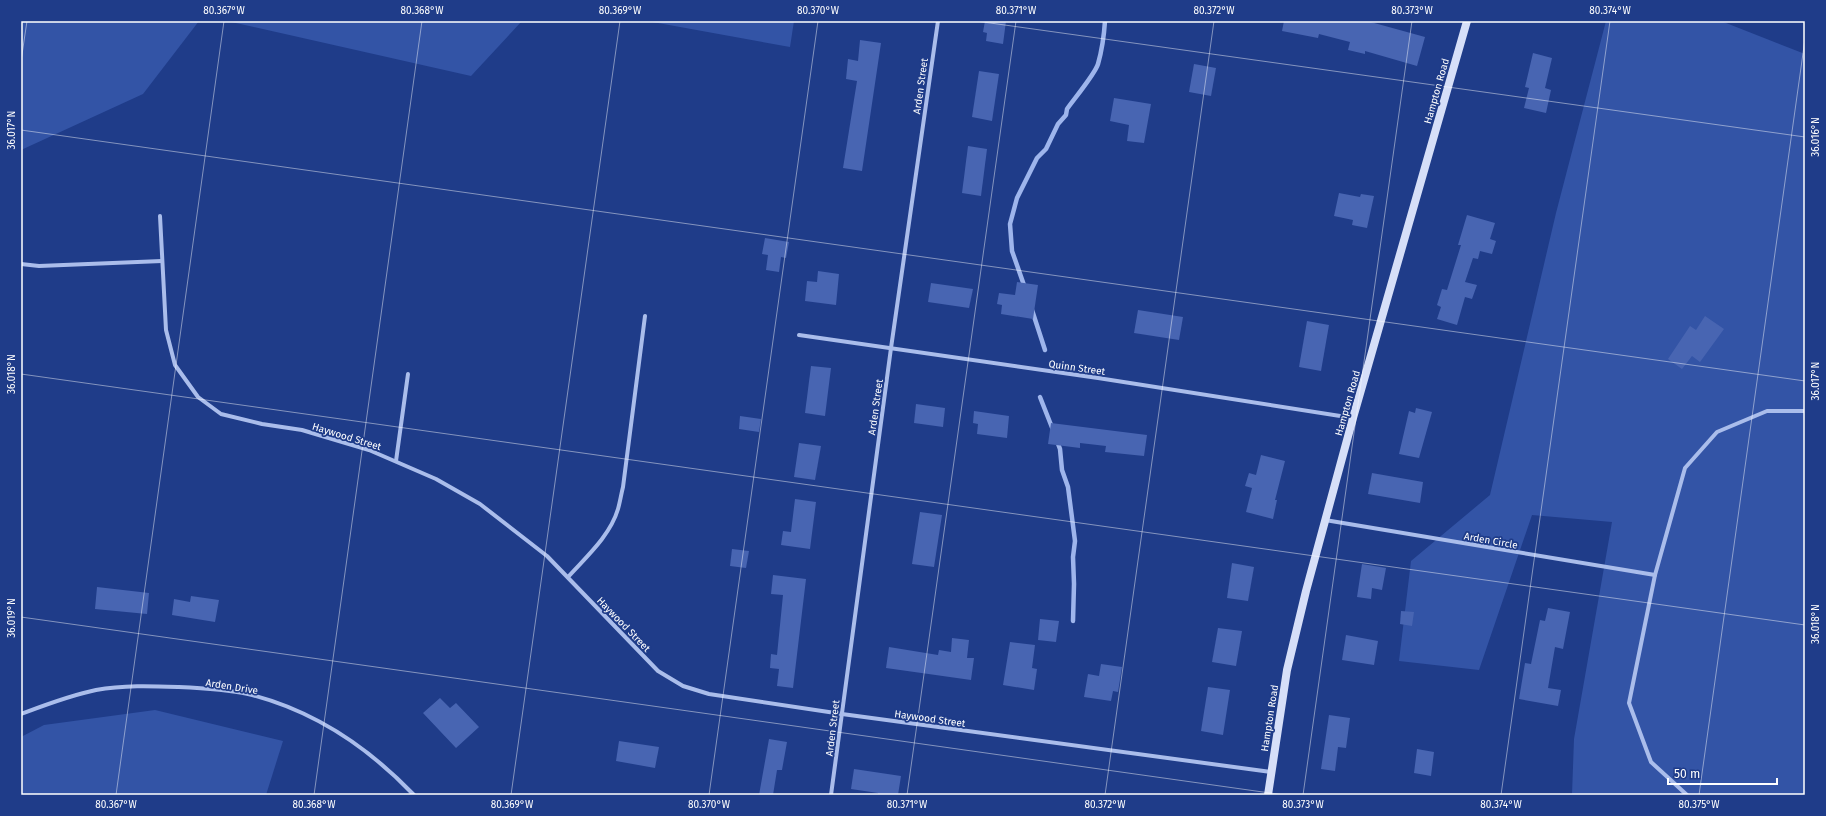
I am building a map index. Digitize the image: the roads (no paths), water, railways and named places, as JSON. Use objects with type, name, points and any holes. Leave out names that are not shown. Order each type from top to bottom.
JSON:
[{"type":"main road","name":"Hampton Road","points":[[1268,795],[1287,670],[1325,520],[1466,21]]},
{"type":"street","name":"Arden Street","points":[[831,795],[890,348],[938,21]]},
{"type":"street","name":"Haywood Street","points":[[160,216],[166,330],[175,364],[198,398],[221,414],[262,424],[302,430],[369,450],[436,479],[480,504],[547,556],[658,671],[683,686],[709,694],[842,714],[1271,772]]},
{"type":"street","points":[[21,264],[39,266],[162,261]]},
{"type":"street","points":[[568,577],[597,546],[618,510],[623,487],[645,316]]},
{"type":"street","name":"Quinn Street","points":[[799,335],[1098,378],[1353,418]]},
{"type":"street","points":[[396,461],[408,374]]},
{"type":"street","points":[[1687,795],[1651,762],[1629,703],[1655,576],[1685,468],[1718,432],[1767,411],[1805,411]]},
{"type":"street","name":"Arden Circle","points":[[1325,520],[1655,576]]},
{"type":"street","name":"Arden Drive","points":[[21,714],[95,690],[121,687],[215,689],[247,694],[309,716],[340,732],[402,782],[414,795]]},
{"type":"waterway","points":[[1025,288],[1012,251],[1010,224],[1017,198],[1037,158],[1046,149],[1058,124],[1066,115],[1067,109],[1089,80],[1098,64],[1102,48],[1105,21]]},
{"type":"waterway","points":[[1032,310],[1045,350]]},
{"type":"waterway","points":[[1040,397],[1053,430]]},
{"type":"waterway","points":[[1057,441],[1060,449],[1062,470],[1068,487],[1075,541],[1073,557],[1073,621]]}]
